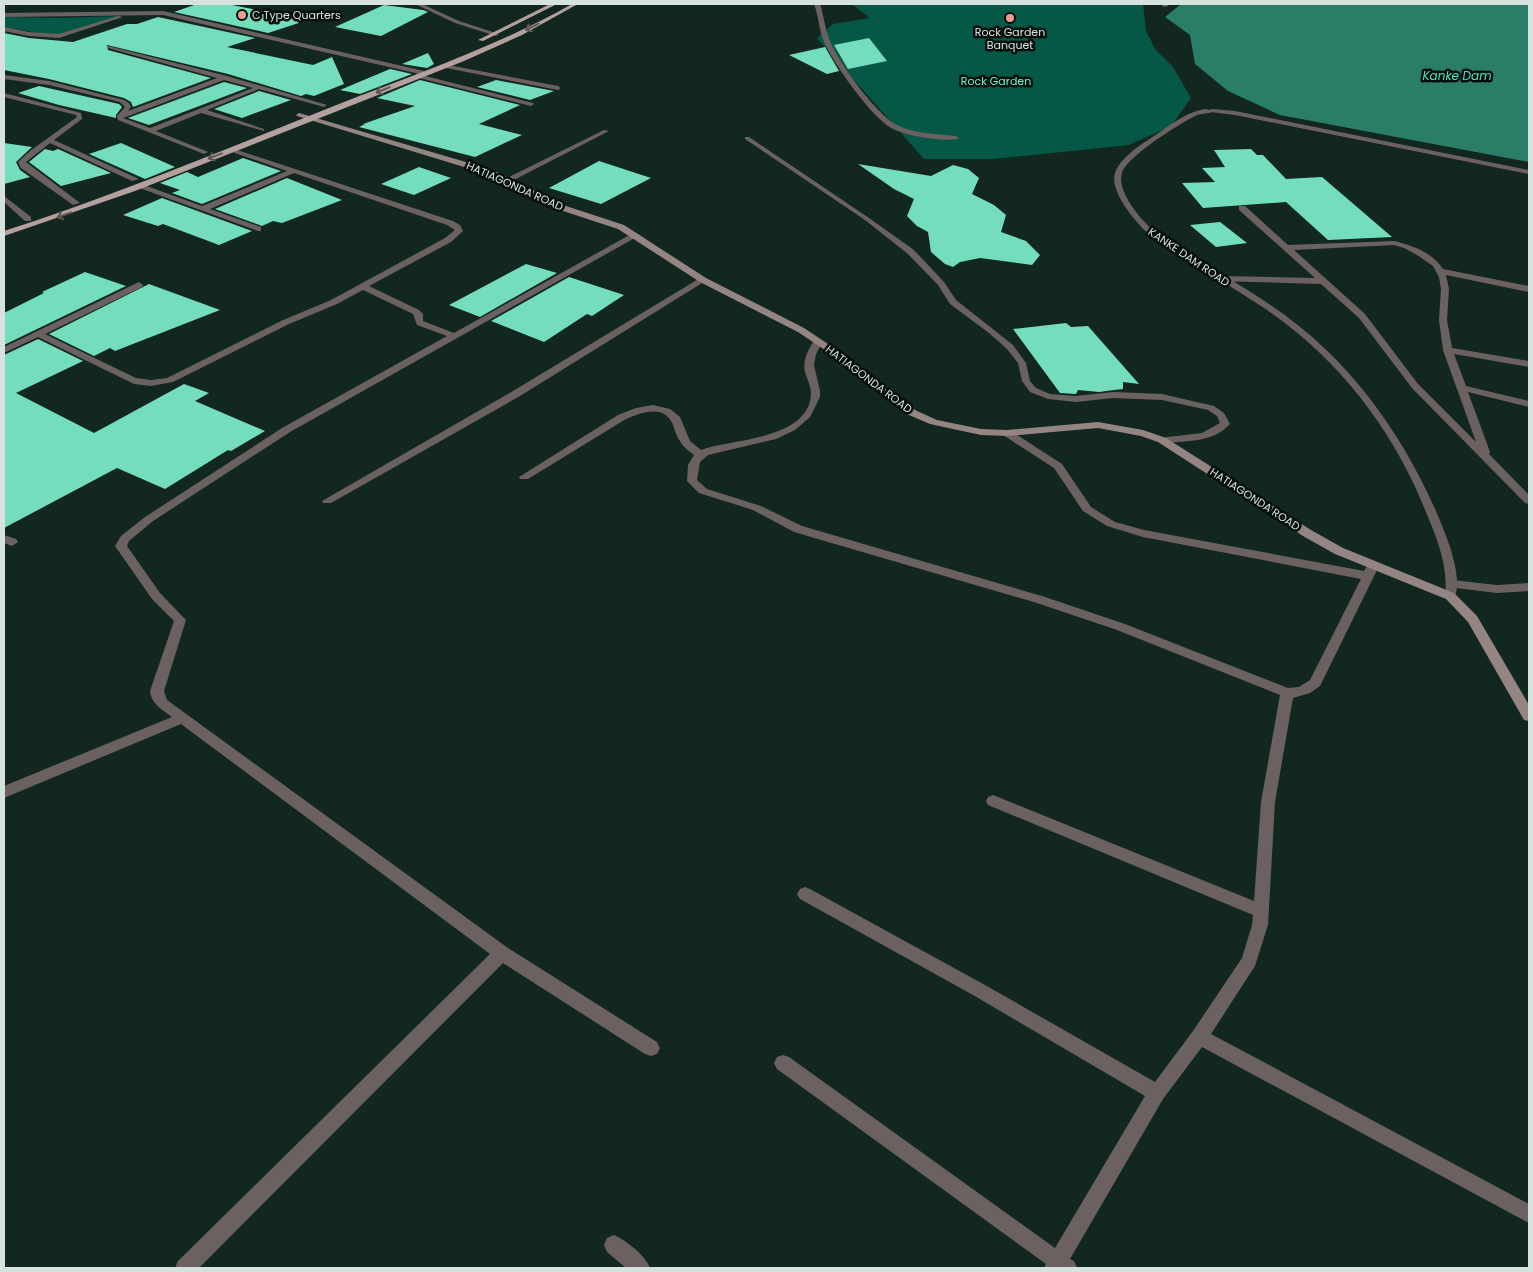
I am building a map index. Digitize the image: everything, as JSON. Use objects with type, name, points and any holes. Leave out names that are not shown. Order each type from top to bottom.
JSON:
[{"type":"main road","points":[[470,45],[496,34],[554,4]]},
{"type":"main road","points":[[152,173],[324,105],[414,73],[424,73],[443,66],[512,36],[575,4]]},
{"type":"main road","points":[[4,226],[231,150],[414,73],[428,63]]},
{"type":"main road","points":[[4,234],[83,208],[137,183],[144,176]]},
{"type":"street","points":[[418,4],[457,22],[496,34]]},
{"type":"street","points":[[818,4],[822,29],[834,58],[881,117],[895,127],[923,134],[956,138]]},
{"type":"street","points":[[4,29],[29,34],[60,36],[73,34],[132,12]]},
{"type":"street","points":[[4,15],[163,13],[414,73],[531,104]]},
{"type":"street","points":[[110,47],[324,105]]},
{"type":"street","points":[[443,66],[558,88]]},
{"type":"street","points":[[4,77],[49,83],[122,101],[128,107],[120,116]]},
{"type":"street","points":[[120,116],[224,77]]},
{"type":"street","points":[[149,131],[260,87]]},
{"type":"street","points":[[4,95],[79,114],[80,118],[32,152],[22,162],[24,166],[76,203]]},
{"type":"street","points":[[200,110],[262,130]]},
{"type":"street","name":"KANKE DAM ROAD","points":[[1212,111],[1235,113],[1529,172]]},
{"type":"street","name":"HATIAGONDA ROAD","points":[[299,115],[462,162],[507,180],[560,207],[604,220],[636,235],[703,280],[801,330],[913,413],[934,422],[981,432],[1007,432],[1098,425],[1142,433],[1162,440],[1306,533],[1370,571],[1451,590],[1472,619],[1529,716]]},
{"type":"street","points":[[120,116],[120,119],[126,123],[204,152]]},
{"type":"street","points":[[507,180],[606,131]]},
{"type":"street","points":[[49,140],[137,183],[258,229]]},
{"type":"street","points":[[37,333],[133,380],[142,383],[159,383],[170,380],[286,322],[364,287],[448,240],[459,231],[456,227],[231,150]]},
{"type":"street","points":[[203,209],[294,171]]},
{"type":"street","points":[[4,198],[28,219]]},
{"type":"street","points":[[1242,208],[1362,316],[1415,386],[1529,501]]},
{"type":"street","points":[[636,235],[286,430],[149,519],[121,543],[121,548],[156,596],[180,620],[156,695],[162,703],[502,953],[651,1048]]},
{"type":"street","points":[[1286,248],[1394,243],[1407,246],[1436,265],[1443,277],[1445,289],[1443,320],[1448,350],[1486,456]]},
{"type":"street","points":[[1440,271],[1529,289]]},
{"type":"street","points":[[1221,279],[1323,281]]},
{"type":"street","points":[[327,502],[525,390],[703,280]]},
{"type":"street","points":[[4,350],[140,285]]},
{"type":"street","points":[[364,287],[416,312],[419,314],[418,320],[420,323],[455,336]]},
{"type":"street","points":[[818,341],[810,354],[809,374],[815,386],[816,398],[808,414],[792,427],[770,438],[718,449],[700,455],[692,467],[692,481],[703,491],[757,508],[806,531],[942,569],[1121,627],[1287,693],[1298,693],[1315,683],[1370,571],[1143,534],[1111,524],[1087,508],[1058,466],[1007,432]]},
{"type":"street","points":[[1448,350],[1529,364]]},
{"type":"street","points":[[1462,388],[1529,404]]},
{"type":"street","points":[[524,477],[622,417],[640,410],[653,408],[666,411],[676,418],[684,442],[700,455]]},
{"type":"street","points":[[1451,590],[1529,586]]},
{"type":"street","points":[[783,1063],[1059,1266],[1158,1093],[1199,1037],[1249,961],[1256,941],[1261,910],[1268,802],[1287,693]]},
{"type":"street","points":[[4,792],[72,766],[183,718]]},
{"type":"street","points":[[993,801],[1261,910]]},
{"type":"street","points":[[805,894],[979,990],[1158,1093]]},
{"type":"street","points":[[185,1268],[502,953]]},
{"type":"street","points":[[1199,1037],[1529,1214]]},
{"type":"street","points":[[614,1245],[640,1268]]},
{"type":"lane","name":"KANKE DAM ROAD","points":[[1212,111],[1196,114],[1133,154],[1123,164],[1118,173],[1119,186],[1135,217],[1166,243],[1269,308],[1300,330],[1354,383],[1382,420],[1428,501],[1444,544],[1451,590]]},
{"type":"lane","points":[[747,138],[867,219],[911,252],[941,284],[953,302],[970,317],[992,330],[1010,347],[1022,363],[1026,381],[1033,390],[1048,396],[1076,399],[1112,395],[1162,397],[1211,408],[1221,415],[1225,424],[1217,432],[1198,437],[1162,440]]},
{"type":"green space","name":"Rock Garden","points":[[852,4],[1143,4],[1146,31],[1155,49],[1173,67],[1191,98],[1171,126],[1129,145],[993,159],[924,159],[817,38],[833,24],[870,18]]},
{"type":"green space","points":[[120,16],[69,34],[51,35],[4,27],[4,17]]},
{"type":"water","name":"Kanke Dam","points":[[1181,4],[1529,4],[1529,162],[1280,115],[1228,91],[1195,64],[1190,35],[1165,17]]},
{"type":"building","name":"C Type Quarters","points":[[197,4],[227,4],[308,20],[268,33],[174,12]]},
{"type":"building","points":[[384,5],[428,12],[381,36],[335,27]]},
{"type":"building","points":[[158,17],[255,38],[227,47],[313,65],[332,57],[344,84],[314,96],[306,94],[301,96],[228,74],[107,45],[108,50],[211,78],[133,107],[131,102],[124,98],[4,70],[4,33],[29,38],[73,42],[127,24],[137,24]]},
{"type":"building","points":[[869,38],[887,61],[848,69],[834,45]]},
{"type":"building","points":[[825,47],[839,71],[827,74],[789,55]]},
{"type":"building","points":[[428,53],[434,64],[427,68],[402,64]]},
{"type":"building","points":[[390,69],[412,74],[360,94],[340,90]]},
{"type":"building","points":[[420,80],[520,105],[479,124],[522,135],[475,157],[359,127],[415,106],[377,98]]},
{"type":"building","points":[[496,80],[554,91],[530,100],[477,87]]},
{"type":"building","points":[[224,82],[247,88],[149,125],[128,118]]},
{"type":"building","points":[[39,86],[119,104],[122,107],[116,118],[18,93]]},
{"type":"building","points":[[259,91],[291,100],[242,118],[214,109]]},
{"type":"building","points":[[4,143],[32,147],[16,162],[20,170],[30,177],[4,184]]},
{"type":"building","points":[[121,143],[175,167],[145,179],[89,154]]},
{"type":"building","points":[[45,149],[53,151],[58,149],[111,173],[61,186],[29,162]]},
{"type":"building","points":[[1251,149],[1257,155],[1263,155],[1286,179],[1322,177],[1392,237],[1328,240],[1286,202],[1203,208],[1182,183],[1215,182],[1202,168],[1225,167],[1214,150]]},
{"type":"building","points":[[243,158],[281,171],[202,204],[172,193],[180,190],[160,183],[187,172],[198,177]]},
{"type":"building","points":[[599,161],[651,178],[601,204],[549,188]]},
{"type":"building","points":[[858,164],[931,176],[953,165],[968,169],[979,178],[972,194],[994,205],[1006,215],[1001,232],[1026,241],[1040,255],[1032,265],[980,258],[960,262],[953,267],[945,264],[931,252],[928,232],[917,226],[907,216],[914,199],[894,189]]},
{"type":"building","points":[[419,167],[451,178],[414,195],[381,184]]},
{"type":"building","points":[[287,178],[342,200],[282,223],[273,221],[262,226],[215,209]]},
{"type":"building","points":[[162,198],[252,231],[219,245],[163,224],[158,226],[123,215]]},
{"type":"building","points":[[1220,222],[1247,243],[1216,247],[1190,225]]},
{"type":"building","points":[[526,264],[557,273],[480,317],[449,305]]},
{"type":"building","points":[[85,272],[126,286],[4,345],[4,313],[44,293],[42,292]]},
{"type":"building","points":[[569,277],[624,295],[592,316],[587,314],[544,342],[491,321]]},
{"type":"building","points":[[149,284],[220,310],[115,351],[110,348],[94,356],[49,334]]},
{"type":"building","points":[[1066,323],[1071,327],[1088,326],[1139,384],[1123,382],[1123,389],[1099,392],[1078,390],[1076,394],[1060,393],[1013,329]]},
{"type":"building","points":[[38,339],[83,361],[16,393],[94,433],[184,384],[209,393],[195,401],[265,431],[231,451],[228,450],[165,489],[117,468],[4,528],[4,355]]},
{"type":"place","name":"C Type Quarters","points":[[242,15]]},
{"type":"place","name":"Rock Garden Banquet","points":[[1010,18]]}]
